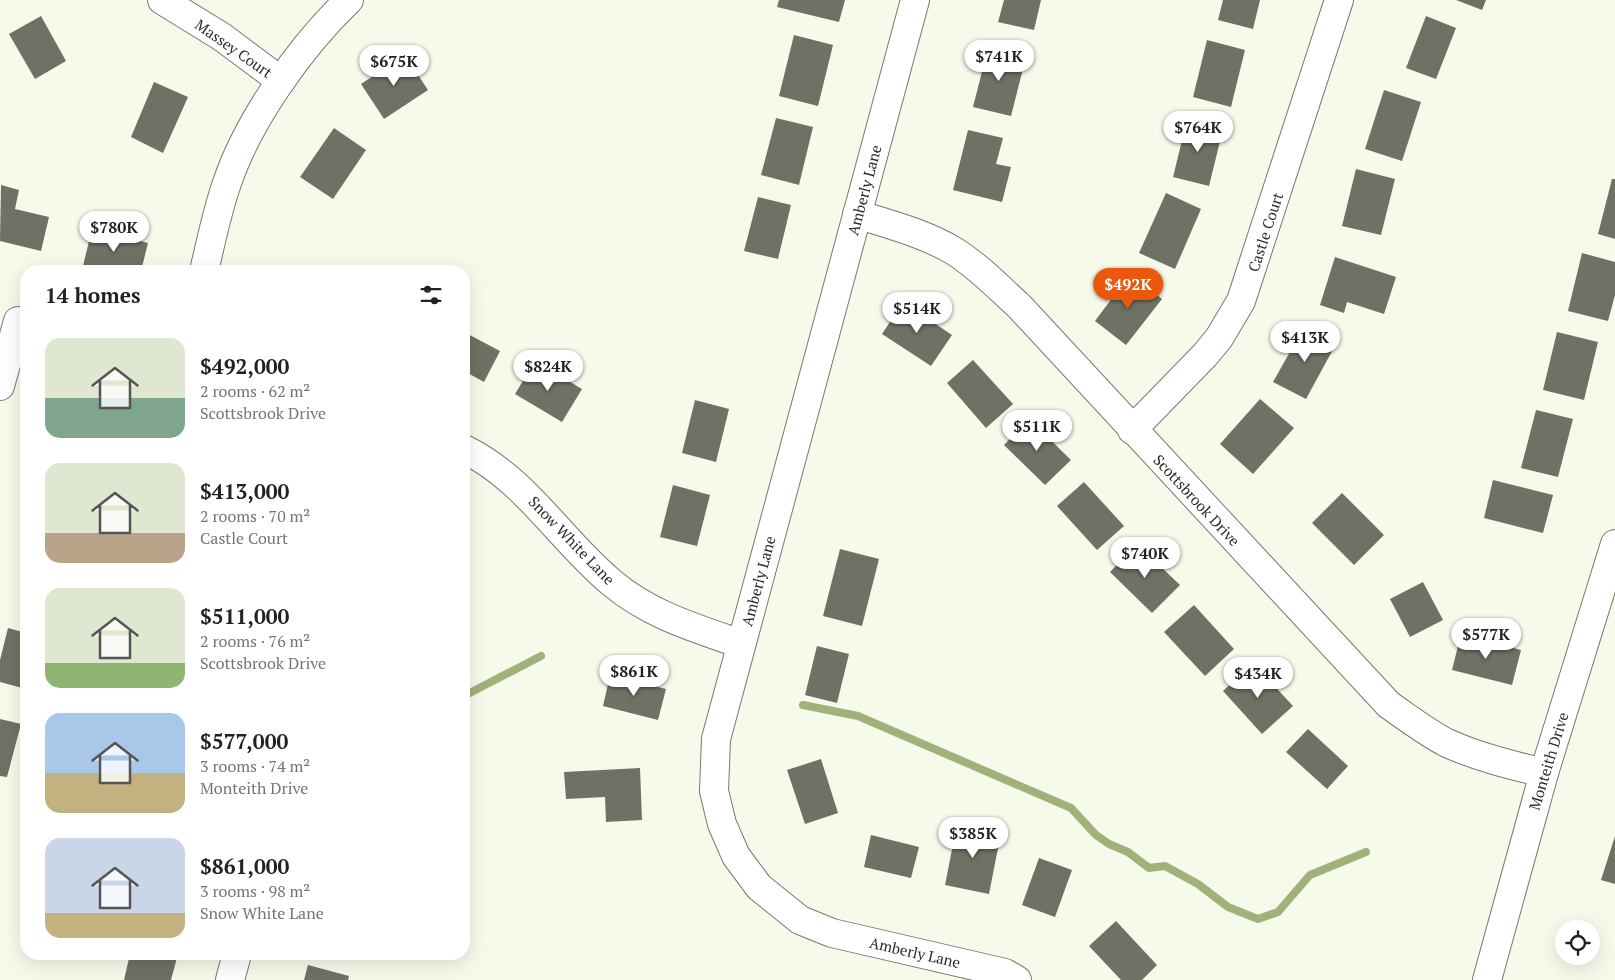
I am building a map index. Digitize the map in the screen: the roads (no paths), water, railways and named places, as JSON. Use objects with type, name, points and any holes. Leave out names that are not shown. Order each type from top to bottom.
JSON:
[{"type":"street","name":"Massey Court","points":[[162,0],[222,37],[281,82]]},
{"type":"street","points":[[206,265],[227,182],[255,123],[281,82],[326,22],[349,0]]},
{"type":"street","name":"Amberly Lane","points":[[915,0],[716,739],[714,791],[722,824],[736,856],[759,887],[800,920],[832,933],[1006,973],[1017,980]]},
{"type":"street","name":"Castle Court","points":[[1132,430],[1205,356],[1219,338],[1241,301],[1339,0]]},
{"type":"street","name":"Scottsbrook Drive","points":[[857,214],[921,235],[954,252],[989,278],[1019,306],[1388,705],[1449,744],[1494,760],[1544,773]]},
{"type":"street","points":[[0,386],[15,320]]},
{"type":"street","name":"Snow White Lane","points":[[470,452],[479,456],[515,482],[612,584],[665,618],[741,644]]},
{"type":"street","name":"Monteith Drive","points":[[1487,980],[1544,773],[1615,544]]},
{"type":"street","points":[[230,980],[236,960]]},
{"type":"waterway","points":[[470,693],[541,656]]},
{"type":"waterway","points":[[803,705],[858,716],[1071,808],[1096,835],[1109,844],[1128,852],[1149,868],[1165,866],[1198,884],[1228,907],[1258,919],[1278,912],[1310,875],[1366,852]]}]
